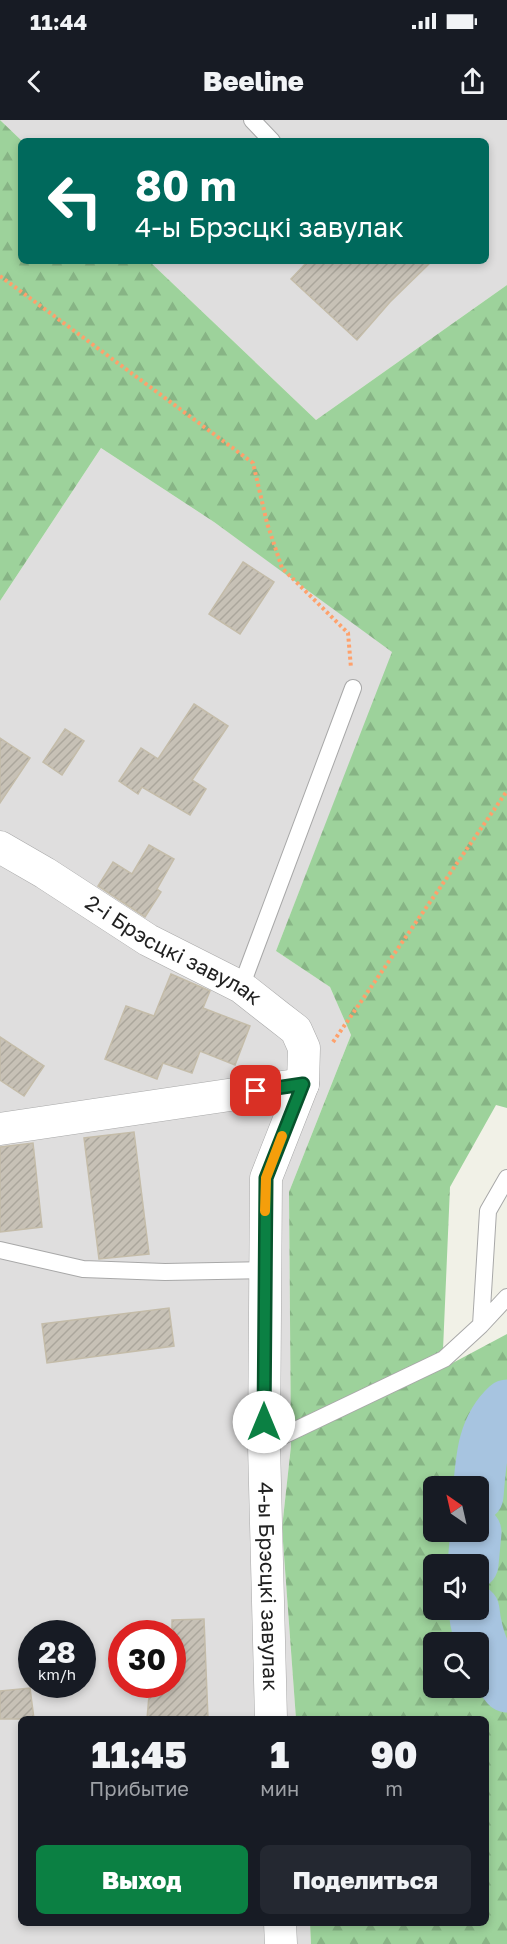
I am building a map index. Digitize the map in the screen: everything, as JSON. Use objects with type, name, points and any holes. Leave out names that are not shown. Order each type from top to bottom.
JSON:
[{"type":"street","name":"2-і Брэсцкі завулак","points":[[0,847],[148,939],[241,987],[296,1030],[304,1048],[303,1084]]},
{"type":"street","points":[[0,1129],[303,1084]]},
{"type":"street","name":"4-ы Брэсцкі завулак","points":[[272,1716],[264,1445],[266,1178],[303,1084]]},
{"type":"street","points":[[280,1926],[281,1944]]},
{"type":"lane","points":[[252,120],[269,138]]},
{"type":"lane","points":[[241,987],[353,688]]},
{"type":"lane","points":[[481,1325],[488,1211],[507,1178]]},
{"type":"lane","points":[[0,1250],[83,1269],[165,1272],[264,1270]]},
{"type":"lane","points":[[264,1445],[444,1359],[507,1297]]},
{"type":"path","points":[[0,276],[253,463],[267,523],[282,568],[348,633],[353,688]]},
{"type":"path","points":[[330,1045],[507,791]]},
{"type":"shaded area","points":[[0,120],[507,120],[507,285],[316,420],[152,264],[489,264],[489,138],[19,138]]},
{"type":"shaded area","points":[[101,448],[214,522],[393,652],[276,951],[330,987],[351,1035],[289,1192],[291,1446],[282,1528],[296,1716],[18,1716],[18,1926],[310,1926],[311,1944],[0,1944],[0,601]]},
{"type":"green space","points":[[0,120],[19,138],[18,264],[152,264],[316,420],[507,285],[507,1108],[496,1105],[450,1187],[443,1350],[447,1366],[507,1334],[507,1944],[311,1944],[310,1926],[489,1926],[489,1716],[296,1716],[282,1528],[291,1446],[289,1192],[351,1035],[330,987],[276,951],[392,652],[214,522],[101,448],[0,601]]},
{"type":"building","points":[[305,264],[429,264],[390,302],[357,340],[291,279]]},
{"type":"building","points":[[243,562],[274,582],[240,634],[209,614]]},
{"type":"building","points":[[194,704],[228,726],[192,780],[206,789],[190,815],[142,787],[138,794],[119,781],[141,748],[158,759]]},
{"type":"building","points":[[65,729],[84,741],[62,775],[43,762]]},
{"type":"building","points":[[0,738],[30,758],[0,803]]},
{"type":"building","points":[[149,845],[174,859],[157,889],[161,892],[145,917],[98,886],[113,862],[132,874]]},
{"type":"building","points":[[171,974],[210,991],[203,1008],[250,1026],[235,1065],[200,1051],[192,1073],[163,1063],[157,1079],[105,1059],[126,1006],[154,1016]]},
{"type":"building","points":[[0,1037],[44,1066],[24,1096],[0,1080]]},
{"type":"building","points":[[134,1132],[149,1254],[99,1259],[84,1138]]},
{"type":"building","points":[[33,1143],[42,1227],[0,1232],[0,1147]]},
{"type":"building","points":[[169,1308],[174,1346],[47,1363],[42,1324]]},
{"type":"building","points":[[204,1619],[208,1716],[147,1716],[149,1698],[186,1698],[186,1620],[172,1620]]},
{"type":"building","points":[[18,1689],[18,1698],[31,1698],[34,1716],[0,1719],[0,1691]]},
{"type":"waterway","points":[[480,1476],[487,1436],[498,1414],[507,1405]]},
{"type":"waterway","points":[[474,1554],[475,1542]]},
{"type":"waterway","points":[[476,1620],[484,1651],[507,1687]]},
{"type":"slow traffic","points":[[265,1211],[266,1178],[282,1136]]},
{"type":"route","points":[[256,1091],[303,1084],[266,1178],[263,1304],[264,1422]]}]
